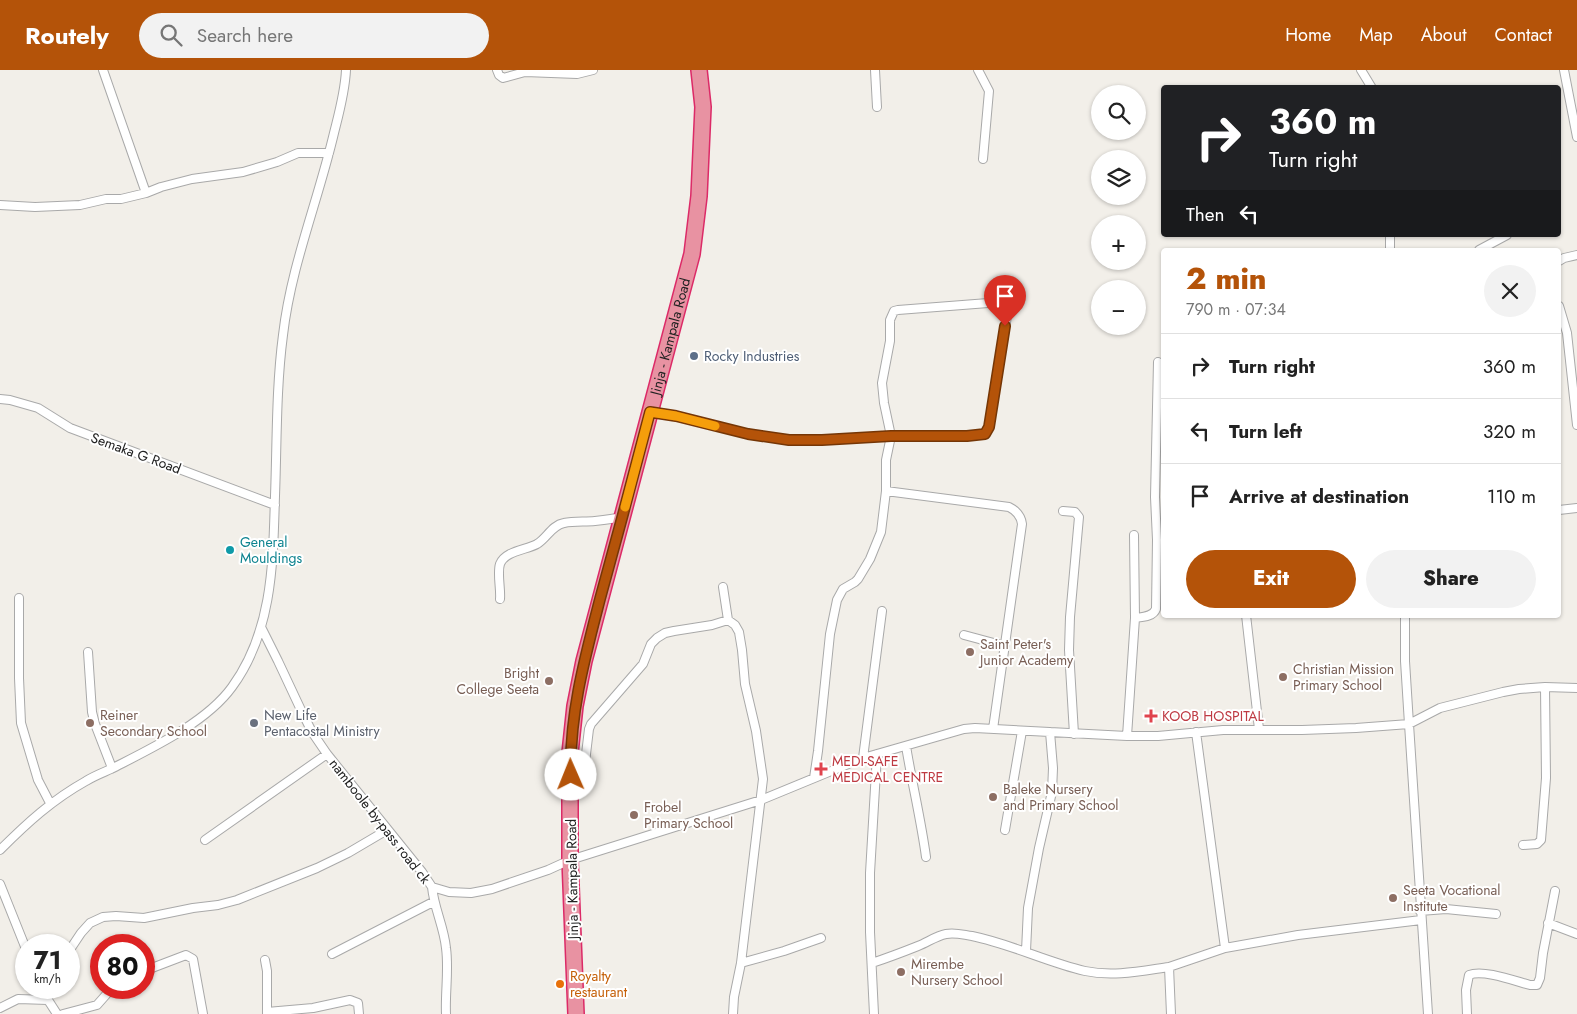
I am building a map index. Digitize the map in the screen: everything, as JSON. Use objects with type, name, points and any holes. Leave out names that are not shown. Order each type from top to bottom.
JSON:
[{"type":"highway","name":"Jinja - Kampala Road","points":[[576,1014],[570,860],[570,753],[572,728],[584,661],[692,254],[700,196],[703,107],[699,70]]},
{"type":"street","points":[[103,70],[146,193]]},
{"type":"street","points":[[0,850],[50,803],[86,780],[174,736],[215,707],[232,687],[246,665],[261,627],[272,578],[278,412],[283,335],[292,284],[343,96],[346,70]]},
{"type":"street","points":[[497,70],[503,78],[525,72],[577,74],[593,70]]},
{"type":"street","points":[[875,70],[877,107]]},
{"type":"street","points":[[978,70],[989,91],[984,159]]},
{"type":"street","points":[[1361,70],[1370,85]]},
{"type":"street","points":[[1564,70],[1577,138]]},
{"type":"street","points":[[0,205],[35,207],[80,205],[106,199],[121,199],[192,179],[243,172],[298,153],[329,153]]},
{"type":"street","points":[[1483,248],[1503,237]]},
{"type":"street","points":[[1561,260],[1577,255]]},
{"type":"street","points":[[650,412],[676,416],[748,434],[789,440],[891,436],[967,436],[985,434],[989,427],[1009,304],[1006,302],[984,303],[894,311],[890,320],[890,340],[882,383],[891,436],[886,460],[886,491],[881,532],[870,559],[858,579],[844,589],[838,600],[830,634],[814,778]]},
{"type":"street","points":[[1561,313],[1567,333],[1577,425]]},
{"type":"street","points":[[1135,618],[1152,615],[1156,609],[1157,540],[1155,497],[1158,362]]},
{"type":"street","name":"Semaka G Road","points":[[0,399],[38,408],[70,428],[275,505]]},
{"type":"street","points":[[886,491],[1010,507],[1021,518],[1022,524],[1016,572],[993,729]]},
{"type":"street","points":[[1561,510],[1577,508]]},
{"type":"street","points":[[1063,511],[1075,512],[1079,517],[1070,617],[1074,734]]},
{"type":"street","points":[[500,599],[501,588],[498,573],[503,560],[511,554],[536,544],[557,525],[622,517]]},
{"type":"street","points":[[1126,736],[1135,618],[1134,535]]},
{"type":"street","points":[[723,587],[728,620],[735,625],[739,632],[745,684],[756,731],[763,779],[742,963],[734,997],[733,1014]]},
{"type":"street","points":[[19,598],[21,723],[38,780],[50,803]]},
{"type":"street","points":[[863,758],[882,611]]},
{"type":"street","points":[[1246,618],[1259,729]]},
{"type":"street","points":[[1405,618],[1408,724],[1428,1014]]},
{"type":"street","points":[[571,775],[581,774],[584,771],[591,724],[643,664],[651,644],[657,638],[674,630],[712,625],[728,620]]},
{"type":"street","name":"namboole by-pass road ck","points":[[261,627],[312,732],[327,754],[432,887],[449,892],[471,893],[492,889],[548,870],[570,860],[761,800],[863,758],[964,729],[1158,736],[1223,730],[1326,729],[1408,724]]},
{"type":"street","points":[[964,635],[1005,646]]},
{"type":"street","points":[[88,652],[92,712],[112,768]]},
{"type":"street","points":[[1408,724],[1440,708],[1503,692],[1545,687],[1577,688]]},
{"type":"street","points":[[1524,845],[1537,844],[1540,840],[1546,778],[1545,687]]},
{"type":"street","points":[[1005,830],[1022,731]]},
{"type":"street","points":[[1026,951],[1028,908],[1052,792],[1053,768],[1050,732]]},
{"type":"street","points":[[1196,732],[1225,948]]},
{"type":"street","points":[[906,746],[923,829],[926,858]]},
{"type":"street","points":[[205,840],[327,754]]},
{"type":"street","points":[[874,1014],[870,932],[870,873],[877,754]]},
{"type":"street","points":[[80,934],[90,923],[104,918],[116,916],[144,918],[228,902],[317,868],[348,853],[387,830]]},
{"type":"street","points":[[0,884],[20,934]]},
{"type":"street","points":[[432,887],[433,902],[447,952],[446,1014]]},
{"type":"street","points":[[1467,1014],[1466,990],[1469,975],[1474,973],[1492,975],[1530,985],[1537,985],[1540,978],[1555,890]]},
{"type":"street","points":[[332,954],[433,902]]},
{"type":"street","points":[[1420,910],[1446,909],[1496,914]]},
{"type":"street","points":[[872,963],[920,945],[934,937],[959,934],[990,940],[1063,965],[1108,974],[1169,968],[1225,948],[1298,935],[1421,920]]},
{"type":"street","points":[[1548,923],[1577,934]]},
{"type":"street","points":[[742,963],[821,938]]},
{"type":"street","points":[[155,967],[186,955],[190,956],[193,959],[203,1014]]},
{"type":"street","points":[[265,960],[267,971],[267,1013],[313,1008],[350,1000],[358,1003],[359,1014]]},
{"type":"street","points":[[1169,968],[1172,1014]]},
{"type":"street","points":[[0,1008],[18,999],[48,1000],[57,1014]]},
{"type":"street","points":[[63,1014],[97,1005],[102,999]]},
{"type":"slow traffic","points":[[625,507],[650,412],[676,416],[715,426]]},
{"type":"place","name":"Rocky Industries","points":[[694,356]]},
{"type":"place","name":"General Mouldings","points":[[230,550]]},
{"type":"place","name":"Saint Peter's Junior Academy","points":[[970,652]]},
{"type":"place","name":"Christian Mission Primary School","points":[[1283,677]]},
{"type":"place","name":"Bright College Seeta","points":[[549,681]]},
{"type":"place","name":"KOOB HOSPITAL","points":[[1151,716]]},
{"type":"place","name":"Reiner Secondary School","points":[[90,723]]},
{"type":"place","name":"New Life Pentacostal Ministry","points":[[254,723]]},
{"type":"place","name":"MEDI-SAFE MEDICAL CENTRE","points":[[821,769]]},
{"type":"place","name":"Baleke Nursery and Primary School","points":[[993,797]]},
{"type":"place","name":"Frobel Primary School","points":[[634,815]]},
{"type":"place","name":"Seeta Vocational Institute","points":[[1393,898]]},
{"type":"place","name":"Mirembe Nursery School","points":[[901,972]]},
{"type":"place","name":"Royalty restaurant","points":[[560,984]]},
{"type":"route","points":[[571,775],[572,728],[584,661],[650,412],[676,416],[748,434],[789,440],[981,435],[985,434],[989,427],[1005,326]]}]
